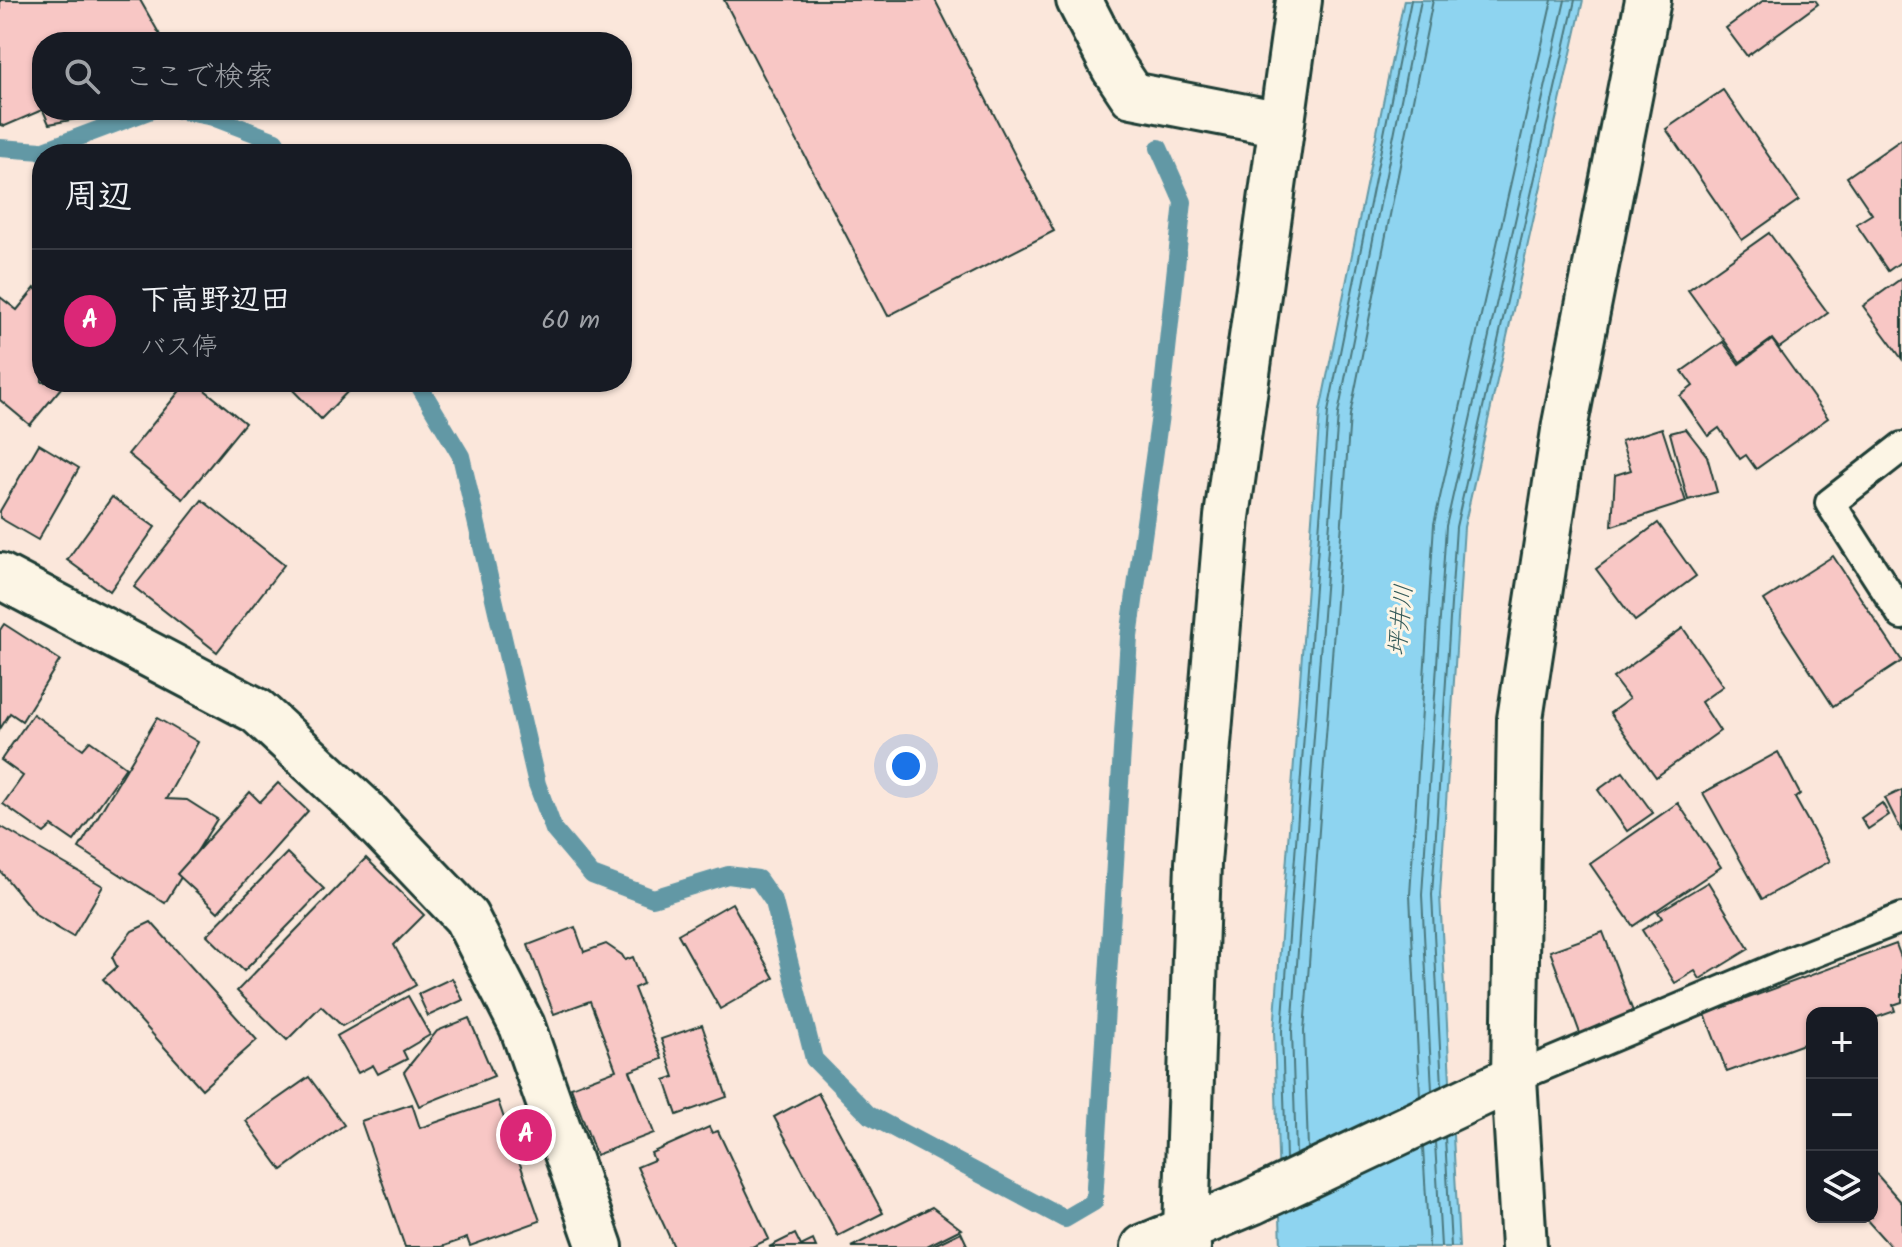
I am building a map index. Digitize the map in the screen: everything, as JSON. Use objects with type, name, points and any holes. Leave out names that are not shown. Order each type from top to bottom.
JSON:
[{"type":"street","points":[[1079,0],[1114,68],[1132,95],[1281,124]]},
{"type":"street","points":[[1187,1238],[1198,863],[1225,533],[1299,0]]},
{"type":"street","points":[[1524,1247],[1498,1085],[1520,719],[1565,424],[1648,0]]},
{"type":"street","points":[[0,576],[257,711],[361,807],[466,917],[522,1026],[600,1247]]},
{"type":"street","points":[[1144,1247],[1187,1238],[1252,1202],[1498,1085]]},
{"type":"lane","points":[[1902,447],[1830,503],[1902,615]]},
{"type":"lane","points":[[1498,1085],[1902,918]]},
{"type":"water","name":"坪井川","points":[[1404,0],[1583,0],[1464,527],[1440,895],[1459,1247],[1281,1247],[1274,1031],[1320,411]]},
{"type":"building","points":[[0,0],[140,0],[158,32],[32,32],[32,114],[5,126],[0,125]]},
{"type":"building","points":[[724,0],[935,0],[1054,231],[888,316]]},
{"type":"building","points":[[1764,0],[1815,0],[1818,4],[1747,56],[1726,28]]},
{"type":"building","points":[[1723,90],[1799,200],[1742,240],[1666,129]]},
{"type":"building","points":[[47,120],[70,120],[49,124]]},
{"type":"building","points":[[1902,139],[1902,261],[1888,271],[1856,224],[1872,214],[1847,177]]},
{"type":"building","points":[[1769,233],[1828,313],[1779,348],[1772,339],[1740,362],[1688,290]]},
{"type":"building","points":[[1902,278],[1902,359],[1863,306]]},
{"type":"building","points":[[32,292],[32,392],[58,392],[30,425],[0,400],[0,297],[17,310]]},
{"type":"building","points":[[1772,340],[1828,418],[1756,469],[1746,455],[1740,459],[1719,428],[1708,436],[1680,396],[1693,386],[1682,371],[1723,342],[1739,364]]},
{"type":"building","points":[[179,392],[207,392],[245,423],[183,499],[128,454]]},
{"type":"building","points":[[295,392],[347,392],[321,419]]},
{"type":"building","points":[[1662,428],[1686,502],[1612,526],[1615,475],[1631,470],[1621,441]]},
{"type":"building","points":[[1686,429],[1707,456],[1717,492],[1688,500],[1670,433]]},
{"type":"building","points":[[39,444],[79,468],[38,540],[0,518],[0,511]]},
{"type":"building","points":[[112,497],[155,527],[110,591],[67,560]]},
{"type":"building","points":[[202,500],[284,565],[217,652],[134,587]]},
{"type":"building","points":[[1658,523],[1696,576],[1635,621],[1596,569]]},
{"type":"building","points":[[1833,556],[1902,661],[1833,706],[1764,600]]},
{"type":"building","points":[[4,624],[60,660],[22,721],[10,713],[0,729],[0,630]]},
{"type":"building","points":[[1683,628],[1723,686],[1701,702],[1720,731],[1656,777],[1610,713],[1629,699],[1613,678]]},
{"type":"building","points":[[33,714],[83,749],[90,741],[126,767],[74,841],[52,826],[44,833],[3,804],[23,776],[1,760]]},
{"type":"building","points":[[157,718],[198,742],[166,799],[187,800],[217,819],[165,903],[79,848]]},
{"type":"building","points":[[1778,752],[1800,794],[1795,798],[1830,861],[1762,899],[1703,793]]},
{"type":"building","points":[[1623,772],[1653,813],[1627,831],[1598,790]]},
{"type":"building","points":[[278,783],[308,811],[218,912],[177,874],[250,792],[260,802]]},
{"type":"building","points":[[1902,790],[1902,832],[1885,798]]},
{"type":"building","points":[[1678,803],[1721,867],[1633,926],[1590,864]]},
{"type":"building","points":[[1882,803],[1889,815],[1868,829],[1861,818]]},
{"type":"building","points":[[0,826],[103,886],[73,937],[37,916],[0,871]]},
{"type":"building","points":[[287,853],[324,889],[244,971],[207,935]]},
{"type":"building","points":[[366,858],[424,915],[394,945],[416,985],[342,1026],[321,1006],[287,1040],[237,991]]},
{"type":"building","points":[[1708,882],[1749,949],[1700,979],[1695,971],[1675,983],[1642,930],[1662,918],[1658,912]]},
{"type":"building","points":[[732,903],[774,978],[720,1009],[678,934]]},
{"type":"building","points":[[151,922],[257,1040],[202,1089],[103,979],[117,967],[112,957],[132,931]]},
{"type":"building","points":[[575,927],[584,952],[606,944],[625,960],[633,957],[643,984],[634,988],[662,1059],[630,1071],[654,1133],[596,1155],[571,1087],[616,1070],[590,1001],[554,1014],[528,945]]},
{"type":"building","points":[[1603,932],[1635,1017],[1581,1036],[1550,951]]},
{"type":"building","points":[[1896,944],[1902,960],[1902,1002],[1893,1005],[1895,1011],[1878,1017],[1878,1007],[1806,1007],[1806,1043],[1727,1072],[1705,1014]]},
{"type":"building","points":[[452,978],[463,1000],[428,1016],[418,994]]},
{"type":"building","points":[[408,996],[430,1035],[403,1051],[407,1059],[378,1074],[373,1065],[358,1073],[337,1036]]},
{"type":"building","points":[[469,1018],[494,1076],[419,1106],[404,1072],[437,1031]]},
{"type":"building","points":[[702,1025],[727,1097],[677,1115],[665,1080],[674,1077],[661,1039]]},
{"type":"building","points":[[309,1077],[344,1125],[282,1170],[246,1121]]},
{"type":"building","points":[[818,1093],[883,1213],[838,1236],[774,1117]]},
{"type":"building","points":[[498,1101],[540,1221],[470,1246],[467,1238],[441,1247],[405,1247],[361,1121],[412,1104],[420,1128]]},
{"type":"building","points":[[709,1127],[712,1133],[718,1131],[769,1239],[752,1247],[674,1247],[637,1167],[654,1160],[651,1153]]},
{"type":"building","points":[[1878,1176],[1902,1203],[1902,1247],[1891,1247],[1869,1223],[1878,1223]]},
{"type":"building","points":[[932,1207],[961,1229],[925,1247],[851,1247]]},
{"type":"building","points":[[961,1232],[968,1247],[930,1247]]},
{"type":"building","points":[[795,1234],[801,1246],[813,1240],[816,1247],[769,1247]]},
{"type":"waterway","points":[[61,144],[124,120]]},
{"type":"waterway","points":[[221,120],[277,144]]},
{"type":"waterway","points":[[0,148],[32,150]]},
{"type":"waterway","points":[[423,392],[461,456],[537,784],[554,830],[592,875],[653,898],[728,875],[758,879],[774,902],[814,1059],[869,1115],[1065,1219],[1094,1202],[1129,637],[1160,415],[1183,202],[1159,148]]},
{"type":"place","name":"下高野辺田","points":[[526,1135]]}]
